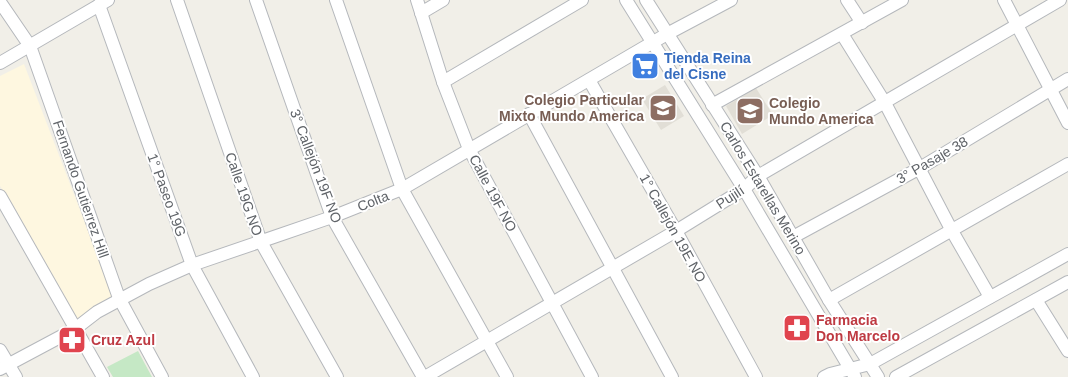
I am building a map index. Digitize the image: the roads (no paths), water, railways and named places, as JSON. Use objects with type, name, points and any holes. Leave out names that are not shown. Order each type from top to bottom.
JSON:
[{"type":"street","name":"Calle 19G NO","points":[[177,0],[261,242],[337,377]]},
{"type":"street","name":"3° Callejón 19F NO","points":[[256,0],[332,217],[424,377]]},
{"type":"street","points":[[336,0],[402,189],[507,377]]},
{"type":"street","name":"Calle 19F NO","points":[[416,0],[443,82],[469,149],[592,377]]},
{"type":"street","points":[[421,13],[443,0]]},
{"type":"street","points":[[443,82],[582,0]]},
{"type":"street","name":"Carlos Estarellas Merino","points":[[626,0],[744,189],[852,373]]},
{"type":"street","name":"Carlos Estarellas Merino","points":[[646,0],[758,176],[829,300],[878,377]]},
{"type":"street","name":"Colta","points":[[4,367],[75,328],[120,298],[149,284],[192,265],[332,217],[402,189],[653,42],[731,0]]},
{"type":"street","points":[[847,0],[862,23]]},
{"type":"street","points":[[712,104],[902,0]]},
{"type":"street","points":[[1004,0],[1068,123]]},
{"type":"street","name":"Pujilí","points":[[424,377],[676,231],[744,189],[758,176],[1060,0]]},
{"type":"street","name":"Fernando Gutierrez Hill","points":[[0,2],[30,46],[120,298],[162,377]]},
{"type":"street","points":[[0,63],[103,2]]},
{"type":"street","name":"1° Paseo 19G","points":[[103,2],[192,265],[253,377]]},
{"type":"street","points":[[842,34],[885,103],[952,231],[990,297]]},
{"type":"street","name":"3° Pasaje 38","points":[[793,237],[920,168],[1068,79]]},
{"type":"street","name":"1° Callejón 19E NO","points":[[589,80],[676,231],[756,377]]},
{"type":"street","points":[[529,114],[672,377]]},
{"type":"street","points":[[829,300],[1068,164]]},
{"type":"street","points":[[0,196],[103,377]]},
{"type":"street","points":[[824,377],[830,374],[852,373],[870,364],[1068,254]]},
{"type":"street","points":[[896,377],[1068,282]]},
{"type":"street","points":[[1036,300],[1068,351]]},
{"type":"street","points":[[0,350],[4,367],[16,377]]},
{"type":"place","name":"Tienda Reina del Cisne","points":[[645,66]]},
{"type":"place","name":"Colegio Particular Mixto Mundo America","points":[[663,108]]},
{"type":"place","name":"Colegio Mundo America","points":[[750,111]]},
{"type":"place","name":"Farmacia Don Marcelo","points":[[797,328]]},
{"type":"place","name":"Cruz Azul","points":[[72,340]]}]
